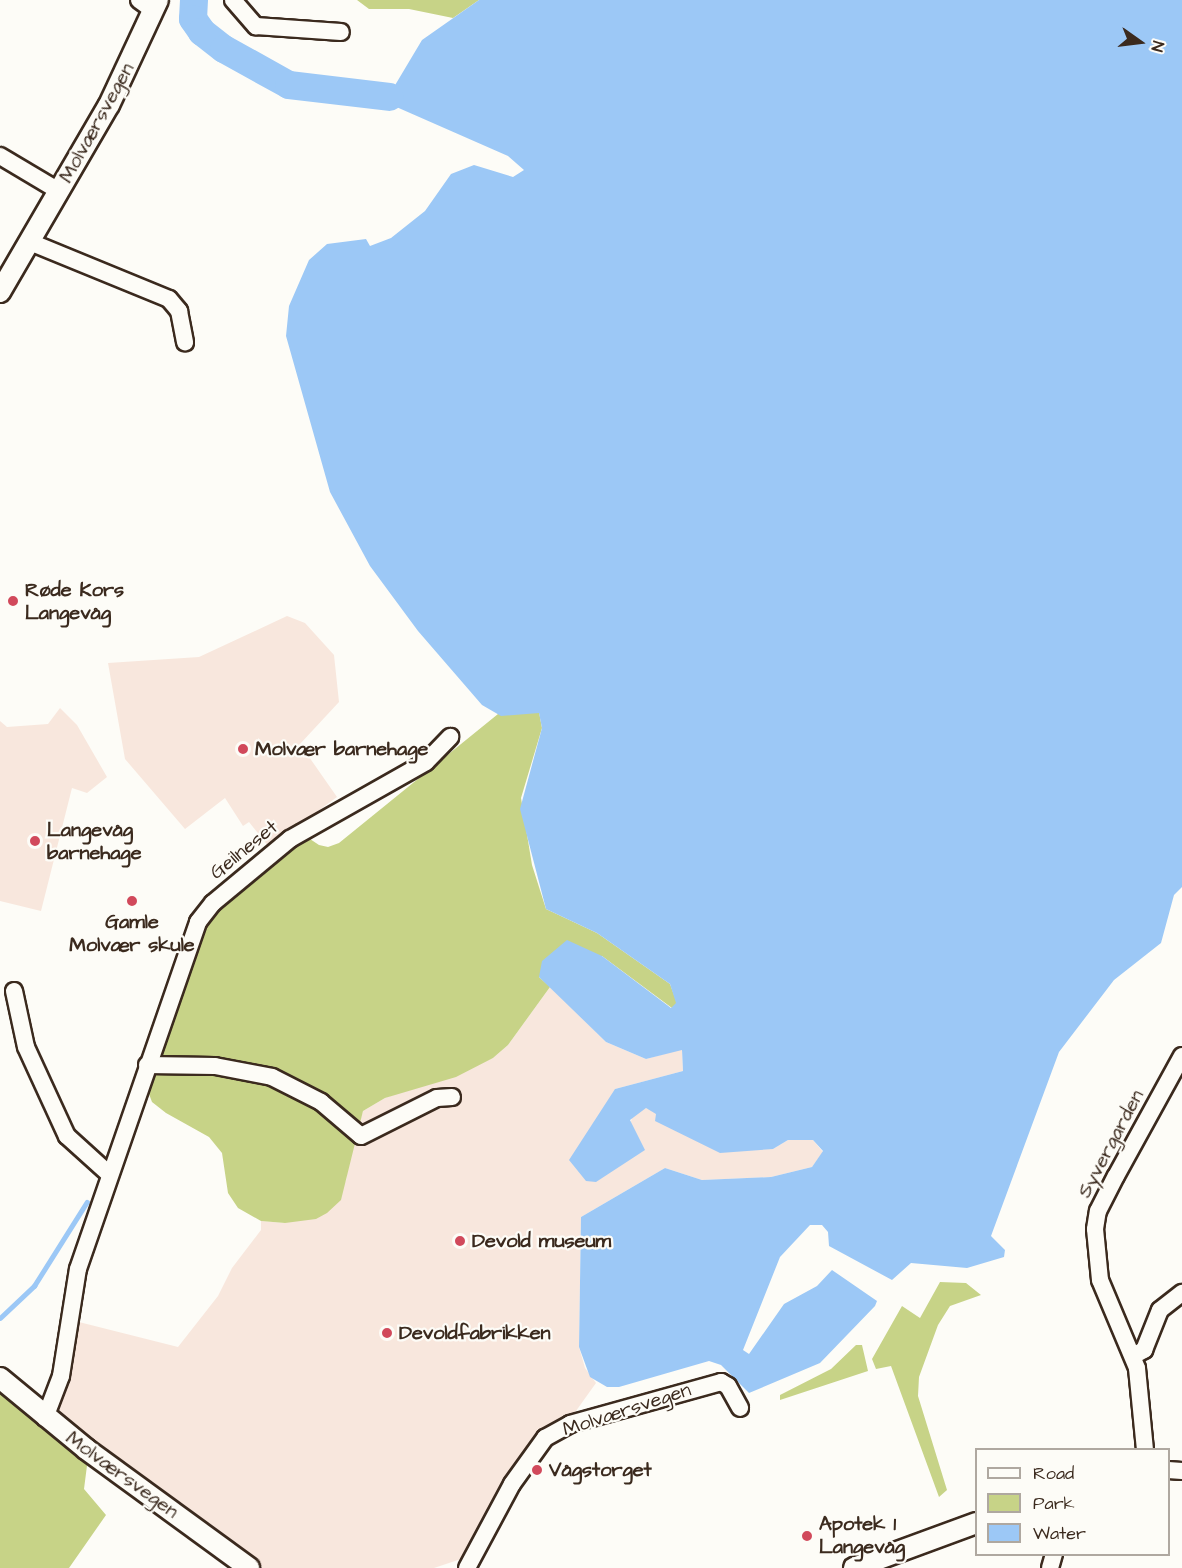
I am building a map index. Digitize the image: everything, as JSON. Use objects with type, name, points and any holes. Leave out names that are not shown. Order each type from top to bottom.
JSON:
[{"type":"street","points":[[233,0],[256,26],[341,32]]},
{"type":"street","name":"Molværsvegen","points":[[1,288],[114,96],[150,3]]},
{"type":"street","points":[[0,156],[59,191]]},
{"type":"street","points":[[30,242],[169,299],[179,311],[185,342]]},
{"type":"street","name":"Geilneset","points":[[45,1418],[61,1376],[72,1290],[108,1173],[173,1000],[195,928],[213,903],[290,839],[418,767],[450,737]]},
{"type":"street","points":[[14,991],[26,1047],[67,1136],[108,1173]]},
{"type":"street","name":"Syvergarden","points":[[1145,1448],[1133,1356],[1100,1280],[1095,1229],[1098,1211],[1182,1056]]},
{"type":"street","points":[[147,1065],[215,1066],[272,1077],[321,1102],[361,1136],[437,1098],[452,1097]]},
{"type":"street","points":[[1133,1356],[1144,1350],[1160,1310],[1182,1293]]},
{"type":"street","name":"Molværsvegen","points":[[2,1381],[45,1418],[249,1568]]},
{"type":"street","name":"Molværsvegen","points":[[467,1568],[512,1484],[545,1438],[570,1424],[721,1382],[728,1386],[740,1408]]},
{"type":"street","points":[[854,1568],[975,1523]]},
{"type":"shaded area","points":[[287,616],[305,623],[334,655],[339,702],[300,744],[337,797],[269,847],[249,822],[243,826],[225,798],[185,829],[125,759],[108,663],[199,657]]},
{"type":"shaded area","points":[[60,708],[77,725],[107,777],[87,793],[72,788],[41,911],[0,901],[0,721],[7,727],[48,724]]},
{"type":"shaded area","points":[[550,987],[606,1042],[646,1059],[682,1049],[683,1071],[615,1089],[630,1125],[633,1114],[646,1108],[773,1149],[788,1140],[813,1140],[823,1152],[812,1167],[771,1177],[702,1180],[665,1168],[581,1217],[579,1347],[585,1368],[596,1383],[473,1555],[434,1568],[247,1568],[48,1416],[71,1320],[178,1347],[218,1296],[232,1268],[261,1230],[261,1221],[285,1223],[346,1181],[350,1152],[363,1111],[385,1098],[493,1058],[508,1045]]},
{"type":"green space","points":[[357,0],[479,0],[453,18],[409,9],[369,9]]},
{"type":"green space","points":[[539,712],[542,728],[521,798],[532,865],[546,909],[597,933],[670,984],[677,1003],[672,1008],[602,956],[539,977],[550,987],[508,1045],[493,1058],[456,1077],[385,1098],[363,1111],[341,1200],[327,1213],[316,1219],[285,1223],[261,1221],[238,1208],[228,1193],[222,1153],[209,1137],[166,1113],[152,1102],[149,1094],[181,955],[263,855],[296,823],[301,833],[319,845],[328,847],[339,843],[498,714]]},
{"type":"green space","points":[[940,1282],[966,1283],[981,1295],[950,1306],[938,1325],[919,1377],[918,1396],[947,1490],[939,1497],[891,1366],[876,1369],[872,1359],[902,1306],[920,1318]]},
{"type":"green space","points":[[856,1345],[862,1345],[868,1371],[780,1400],[780,1395],[831,1369]]},
{"type":"green space","points":[[0,1380],[89,1450],[84,1489],[106,1515],[69,1568],[0,1568]]},
{"type":"water","points":[[479,0],[1182,0],[1182,887],[1174,895],[1161,943],[1114,980],[1059,1052],[991,1236],[1005,1250],[1004,1257],[967,1268],[911,1263],[892,1280],[829,1246],[828,1232],[822,1225],[810,1225],[780,1257],[743,1350],[749,1354],[784,1304],[817,1286],[832,1270],[877,1301],[875,1306],[820,1363],[749,1393],[721,1365],[709,1361],[619,1387],[607,1387],[590,1377],[579,1347],[581,1217],[665,1168],[702,1180],[771,1177],[812,1167],[823,1151],[813,1140],[788,1140],[773,1149],[720,1153],[655,1121],[656,1114],[646,1108],[630,1120],[645,1150],[596,1182],[586,1181],[569,1160],[615,1089],[683,1071],[682,1050],[646,1059],[606,1042],[539,977],[542,961],[567,940],[602,956],[671,1008],[676,1003],[670,984],[597,933],[546,909],[520,809],[542,728],[539,713],[501,716],[482,705],[418,631],[370,566],[330,492],[286,336],[289,306],[309,260],[327,244],[366,239],[370,246],[391,238],[425,211],[451,174],[474,165],[513,177],[524,170],[508,156],[385,102],[422,40]]},
{"type":"waterway","points":[[194,0],[193,19],[202,32],[224,49],[289,85],[389,97]]},
{"type":"waterway","points":[[0,1318],[34,1286],[87,1202]]},
{"type":"place","name":"Røde Kors Langevåg","points":[[13,601]]},
{"type":"place","name":"Molvær barnehage","points":[[243,749]]},
{"type":"place","name":"Langevåg barnehage","points":[[35,841]]},
{"type":"place","name":"Gamle Molvær skule","points":[[132,901]]},
{"type":"place","name":"Devold museum","points":[[460,1241]]},
{"type":"place","name":"Devoldfabrikken","points":[[387,1333]]},
{"type":"place","name":"Vågstorget","points":[[537,1470]]},
{"type":"place","name":"Apotek 1 Langevåg","points":[[807,1536]]}]
